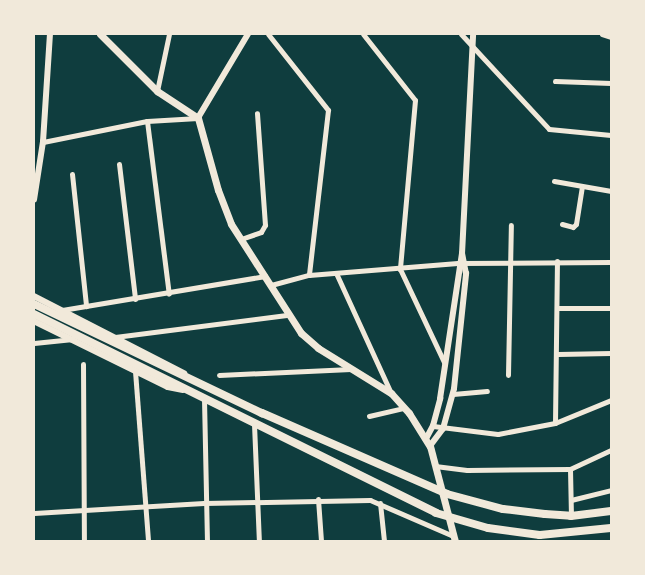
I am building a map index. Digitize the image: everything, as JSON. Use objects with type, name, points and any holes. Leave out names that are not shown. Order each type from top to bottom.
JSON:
[{"type":"main road","points":[[100,34],[157,91],[198,118],[218,190],[241,239],[271,285],[287,314],[318,348],[391,393],[426,439],[430,446],[454,539]]},
{"type":"main road","points":[[34,304],[338,448],[447,494],[503,509],[571,516],[611,511]]},
{"type":"main road","points":[[34,314],[436,513],[488,528],[540,535],[611,528]]},
{"type":"street","points":[[34,200],[43,142],[50,34]]},
{"type":"street","points":[[157,91],[169,34]]},
{"type":"street","points":[[43,142],[147,122],[198,118],[248,34]]},
{"type":"street","points":[[268,34],[328,110],[309,276]]},
{"type":"street","points":[[363,34],[415,100],[400,269],[445,364]]},
{"type":"street","points":[[461,34],[549,129],[611,135]]},
{"type":"street","points":[[426,439],[434,426],[445,364],[458,263],[462,254],[473,34]]},
{"type":"street","points":[[602,34],[611,37]]},
{"type":"street","points":[[555,81],[611,83]]},
{"type":"street","points":[[241,239],[261,232],[265,225],[258,113]]},
{"type":"street","points":[[147,122],[169,294]]},
{"type":"street","points":[[119,164],[135,299]]},
{"type":"street","points":[[72,174],[86,306]]},
{"type":"street","points":[[554,181],[611,191]]},
{"type":"street","points":[[562,224],[572,227],[576,224],[582,186]]},
{"type":"street","points":[[508,375],[512,225]]},
{"type":"street","points":[[430,446],[443,429],[452,394],[466,263],[462,254]]},
{"type":"street","points":[[271,285],[309,276],[458,263],[611,260]]},
{"type":"street","points":[[555,423],[558,354],[557,261]]},
{"type":"street","points":[[336,273],[391,393]]},
{"type":"street","points":[[62,310],[169,294],[265,276]]},
{"type":"street","points":[[34,296],[196,381]]},
{"type":"street","points":[[558,308],[611,308]]},
{"type":"street","points":[[115,337],[287,314]]},
{"type":"street","points":[[34,321],[76,339],[168,387],[188,391]]},
{"type":"street","points":[[34,343],[76,339]]},
{"type":"street","points":[[558,354],[611,353]]},
{"type":"street","points":[[83,364],[84,541]]},
{"type":"street","points":[[219,375],[352,369]]},
{"type":"street","points":[[135,370],[147,506],[148,541]]},
{"type":"street","points":[[452,394],[487,391]]},
{"type":"street","points":[[204,399],[204,503],[207,541]]},
{"type":"street","points":[[434,426],[443,429],[498,434],[555,423],[611,400]]},
{"type":"street","points":[[369,416],[404,408]]},
{"type":"street","points":[[254,424],[259,541]]},
{"type":"street","points":[[435,466],[476,470],[570,470],[611,450]]},
{"type":"street","points":[[570,470],[571,516]]},
{"type":"street","points":[[572,500],[611,490]]},
{"type":"street","points":[[34,513],[204,503],[318,499],[370,500],[454,539]]},
{"type":"street","points":[[318,499],[321,541]]},
{"type":"street","points":[[380,503],[384,541]]}]
